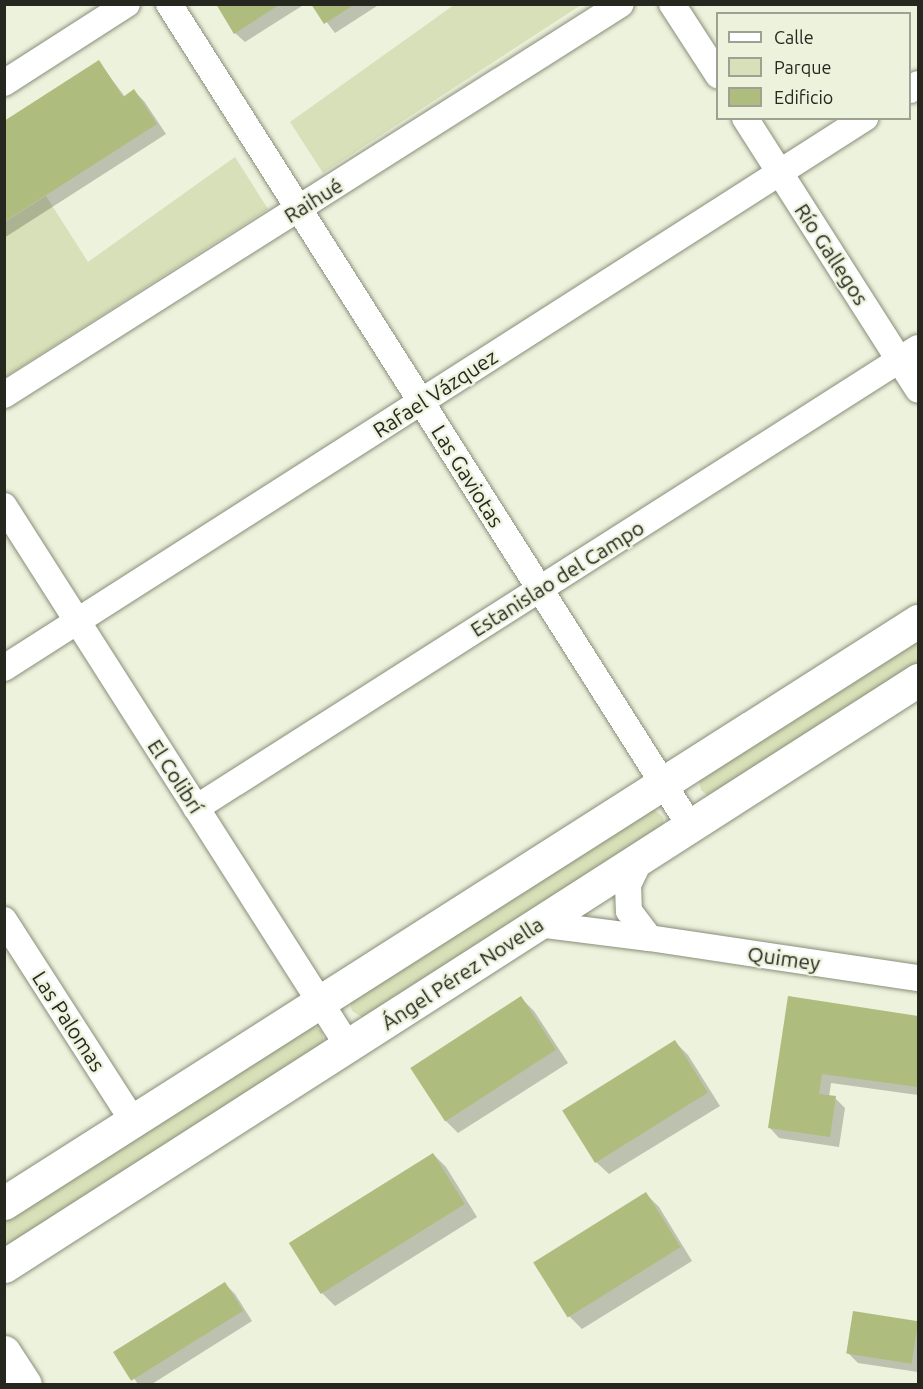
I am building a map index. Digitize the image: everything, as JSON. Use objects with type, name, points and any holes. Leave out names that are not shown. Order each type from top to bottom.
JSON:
[{"type":"main road","points":[[4,1203],[918,621]]},
{"type":"main road","name":"Ángel Pérez Novella","points":[[4,1266],[918,680]]},
{"type":"main road","points":[[4,1352],[25,1384]]},
{"type":"street","points":[[4,83],[127,4]]},
{"type":"street","name":"Las Gaviotas","points":[[169,4],[690,826]]},
{"type":"street","name":"Raihué","points":[[4,395],[621,4]]},
{"type":"street","points":[[672,4],[716,73]]},
{"type":"street","name":"Río Gallegos","points":[[746,120],[780,173],[909,354],[918,390]]},
{"type":"street","name":"Rafael Vázquez","points":[[4,668],[862,120]]},
{"type":"street","name":"Estanislao del Campo","points":[[196,808],[909,354]]},
{"type":"street","name":"El Colibrí","points":[[4,506],[348,1046]]},
{"type":"street","points":[[641,858],[632,873],[628,899],[634,921],[649,938]]},
{"type":"street","name":"Las Palomas","points":[[4,920],[133,1121]]},
{"type":"street","name":"Quimey","points":[[538,924],[918,978]]},
{"type":"green space","points":[[454,5],[581,5],[323,173],[290,122]]},
{"type":"green space","points":[[235,157],[268,209],[5,377],[5,222],[46,196],[88,262]]},
{"type":"green space","points":[[918,633],[918,668],[708,796],[701,790],[699,780]]},
{"type":"green space","points":[[652,808],[663,817],[664,827],[365,1019],[352,1011],[350,1002]]},
{"type":"green space","points":[[310,1024],[322,1031],[324,1045],[5,1252],[5,1217]]},
{"type":"building","points":[[216,4],[280,4],[234,34]]},
{"type":"building","points":[[311,4],[355,4],[324,24]]},
{"type":"building","points":[[99,60],[123,97],[134,89],[157,124],[4,222],[4,121]]},
{"type":"building","points":[[521,996],[556,1050],[445,1122],[410,1068]]},
{"type":"building","points":[[788,996],[918,1016],[918,1087],[822,1074],[819,1094],[836,1096],[830,1137],[768,1128]]},
{"type":"building","points":[[675,1040],[708,1093],[595,1163],[562,1110]]},
{"type":"building","points":[[433,1153],[465,1204],[321,1294],[289,1243]]},
{"type":"building","points":[[646,1192],[680,1247],[568,1318],[533,1262]]},
{"type":"building","points":[[225,1282],[243,1311],[131,1381],[113,1352]]},
{"type":"building","points":[[853,1311],[918,1321],[911,1364],[846,1353]]}]
